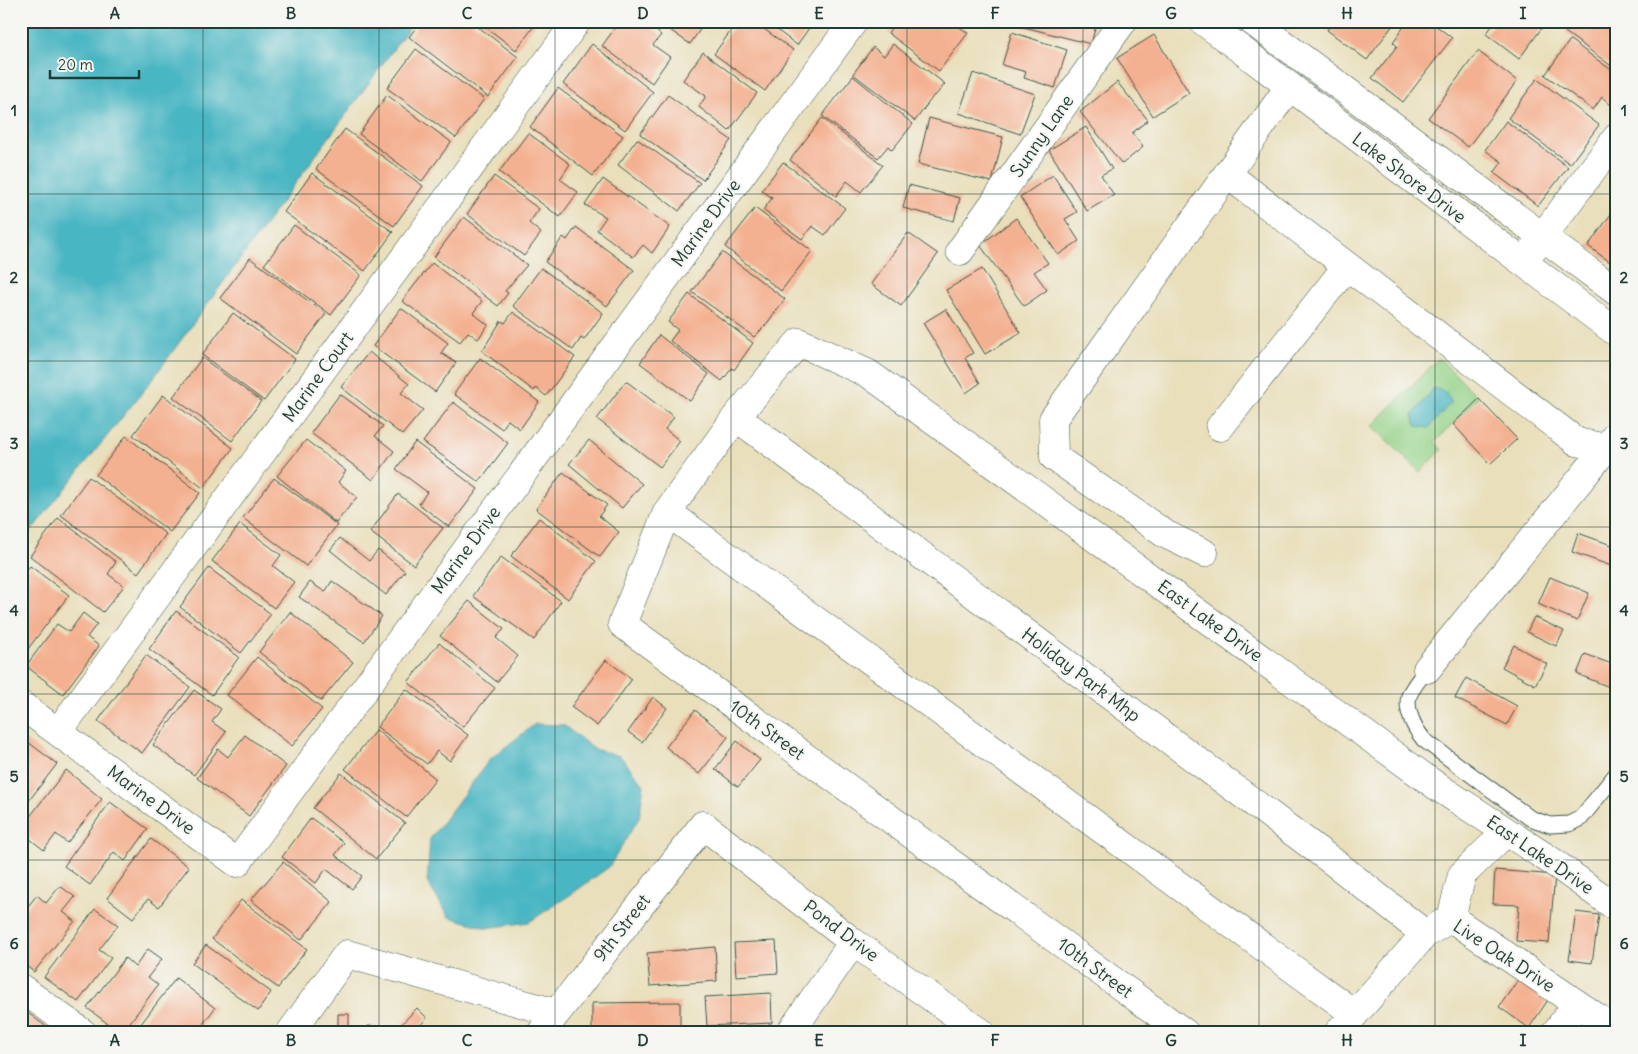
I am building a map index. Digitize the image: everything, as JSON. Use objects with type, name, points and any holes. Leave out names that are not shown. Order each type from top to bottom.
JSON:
[{"type":"street","name":"Marine Court","points":[[58,732],[577,21]]},
{"type":"street","name":"Marine Drive","points":[[21,705],[237,863],[854,21]]},
{"type":"street","name":"Sunny Lane","points":[[960,251],[1123,21]]},
{"type":"street","name":"Lake Shore Drive","points":[[1203,21],[1522,264],[1617,333]]},
{"type":"street","points":[[1252,21],[1617,292]]},
{"type":"street","points":[[1204,553],[1166,534],[1054,457],[1053,419],[1227,174],[1280,80],[1290,49]]},
{"type":"street","points":[[1380,156],[1400,132]]},
{"type":"street","points":[[1522,264],[1617,138]]},
{"type":"street","points":[[1227,174],[1577,442],[1611,441]]},
{"type":"street","points":[[1220,426],[1347,266]]},
{"type":"street","name":"10th Street","points":[[799,342],[736,417],[668,512],[622,624],[1185,1033]]},
{"type":"street","name":"East Lake Drive","points":[[799,342],[869,374],[1435,785],[1553,862],[1617,908]]},
{"type":"street","name":"Holiday Park Mhp","points":[[736,417],[1332,862],[1425,934]]},
{"type":"street","points":[[1427,669],[1611,441]]},
{"type":"street","points":[[668,512],[1346,1024]]},
{"type":"street","name":"Pond Drive","points":[[703,825],[853,942],[982,1033]]},
{"type":"street","name":"9th Street","points":[[549,1023],[703,825]]},
{"type":"street","points":[[1451,918],[1462,875],[1506,832]]},
{"type":"street","name":"Live Oak Drive","points":[[1346,1024],[1425,934],[1451,918],[1617,1031]]},
{"type":"street","points":[[790,1033],[853,942]]},
{"type":"street","points":[[290,1033],[347,954],[549,1023]]},
{"type":"street","points":[[21,988],[83,1033]]},
{"type":"street","points":[[1555,1033],[1577,1004]]},
{"type":"lane","points":[[1427,669],[1409,696],[1410,711],[1415,728],[1424,740],[1530,818],[1550,825],[1569,824],[1581,818],[1617,773]]},
{"type":"green space","points":[[1439,358],[1478,397],[1435,442],[1442,450],[1420,472],[1372,426]]},
{"type":"water","points":[[21,21],[414,21],[149,384],[30,532],[21,525]]},
{"type":"water","points":[[1434,388],[1446,392],[1451,402],[1429,428],[1416,426],[1413,415]]},
{"type":"water","points":[[535,724],[563,725],[594,749],[620,756],[644,785],[639,818],[609,867],[529,922],[487,928],[449,917],[427,882],[430,839],[490,759]]},
{"type":"building","points":[[421,21],[470,21],[518,57],[488,97],[409,37]]},
{"type":"building","points":[[478,21],[538,21],[516,50]]},
{"type":"building","points":[[620,21],[645,21],[661,35],[653,45],[670,57],[652,83],[602,46]]},
{"type":"building","points":[[657,21],[706,21],[690,44]]},
{"type":"building","points":[[738,21],[753,21],[793,50],[765,91],[714,54]]},
{"type":"building","points":[[765,21],[814,21],[797,45]]},
{"type":"building","points":[[896,21],[951,21],[968,33],[939,71],[888,33]]},
{"type":"building","points":[[1021,21],[1097,21],[1091,44],[1020,26]]},
{"type":"building","points":[[1334,21],[1396,21],[1367,60],[1327,30]]},
{"type":"building","points":[[1408,21],[1430,21],[1452,38],[1403,102],[1372,78],[1397,46],[1393,42]]},
{"type":"building","points":[[1496,21],[1547,21],[1519,59],[1486,34]]},
{"type":"building","points":[[1573,21],[1617,21],[1617,70],[1565,32]]},
{"type":"building","points":[[1012,32],[1067,50],[1055,88],[1024,78],[1026,72],[1002,65]]},
{"type":"building","points":[[1154,35],[1189,93],[1153,116],[1117,58]]},
{"type":"building","points":[[1570,40],[1617,74],[1617,100],[1612,106],[1602,97],[1593,110],[1545,75]]},
{"type":"building","points":[[592,44],[653,92],[625,130],[563,84]]},
{"type":"building","points":[[893,44],[945,84],[934,95],[915,121],[853,74],[873,47],[884,56]]},
{"type":"building","points":[[416,49],[484,99],[456,138],[387,88]]},
{"type":"building","points":[[1478,51],[1517,81],[1468,147],[1428,118]]},
{"type":"building","points":[[703,52],[757,93],[729,131],[699,107],[706,96],[683,80]]},
{"type":"building","points":[[973,73],[1035,94],[1020,134],[959,113]]},
{"type":"building","points":[[853,76],[913,124],[892,150],[888,146],[878,158],[822,116]]},
{"type":"building","points":[[1537,79],[1599,125],[1570,164],[1508,118]]},
{"type":"building","points":[[1117,82],[1148,120],[1132,133],[1143,147],[1122,164],[1080,112]]},
{"type":"building","points":[[558,88],[623,136],[593,176],[530,127]]},
{"type":"building","points":[[387,95],[451,142],[422,181],[359,134]]},
{"type":"building","points":[[668,95],[731,140],[703,180],[640,134]]},
{"type":"building","points":[[822,118],[883,165],[861,192],[847,181],[836,196],[790,160]]},
{"type":"building","points":[[929,118],[1003,137],[992,182],[918,164]]},
{"type":"building","points":[[1506,121],[1568,167],[1538,206],[1494,173],[1502,162],[1485,150]]},
{"type":"building","points":[[1086,127],[1112,169],[1101,175],[1114,195],[1087,211],[1049,150]]},
{"type":"building","points":[[345,129],[423,186],[394,226],[316,169]]},
{"type":"building","points":[[528,133],[570,164],[560,179],[578,192],[560,217],[499,172]]},
{"type":"building","points":[[637,139],[700,183],[679,211],[618,165]]},
{"type":"building","points":[[783,162],[845,208],[825,235],[812,226],[802,239],[763,210],[772,198],[762,190]]},
{"type":"building","points":[[312,173],[393,232],[365,271],[284,212]]},
{"type":"building","points":[[1053,175],[1077,212],[1065,219],[1079,241],[1058,255],[1020,197]]},
{"type":"building","points":[[494,176],[539,209],[529,223],[541,233],[524,256],[467,214]]},
{"type":"building","points":[[603,179],[670,227],[652,253],[643,245],[633,257],[597,230],[606,217],[585,205]]},
{"type":"building","points":[[909,185],[960,198],[954,221],[903,208]]},
{"type":"building","points":[[755,208],[812,251],[781,291],[725,247]]},
{"type":"building","points":[[1614,210],[1617,212],[1617,267],[1588,246]]},
{"type":"building","points":[[464,217],[527,265],[505,291],[508,293],[498,306],[434,257]]},
{"type":"building","points":[[1016,218],[1048,263],[1034,272],[1047,290],[1024,306],[980,245]]},
{"type":"building","points":[[294,225],[361,275],[331,315],[264,265]]},
{"type":"building","points":[[576,227],[634,270],[607,306],[545,262],[563,237],[567,240]]},
{"type":"building","points":[[908,233],[938,254],[901,306],[871,284]]},
{"type":"building","points":[[722,252],[785,299],[765,326],[754,337],[692,292]]},
{"type":"building","points":[[250,258],[326,314],[296,354],[220,298]]},
{"type":"building","points":[[432,263],[482,301],[473,313],[488,325],[478,339],[468,332],[460,342],[402,301]]},
{"type":"building","points":[[541,268],[603,313],[584,340],[581,338],[573,350],[513,306]]},
{"type":"building","points":[[982,269],[1021,333],[985,354],[946,290]]},
{"type":"building","points":[[689,294],[753,343],[734,370],[732,368],[722,381],[670,341],[678,330],[668,322]]},
{"type":"building","points":[[401,308],[448,343],[441,353],[456,363],[435,392],[373,346]]},
{"type":"building","points":[[946,309],[973,353],[965,358],[980,383],[966,393],[923,323]]},
{"type":"building","points":[[513,312],[575,357],[546,396],[536,388],[534,391],[482,351],[501,321],[505,323]]},
{"type":"building","points":[[233,313],[295,359],[264,401],[202,355]]},
{"type":"building","points":[[659,335],[709,374],[690,401],[640,363]]},
{"type":"building","points":[[369,352],[409,384],[401,393],[423,410],[402,435],[341,387]]},
{"type":"building","points":[[202,358],[261,401],[232,441],[173,397]]},
{"type":"building","points":[[480,358],[539,402],[520,429],[508,420],[502,429],[454,394]]},
{"type":"building","points":[[626,381],[674,417],[665,429],[680,441],[660,467],[597,419]]},
{"type":"building","points":[[340,394],[383,426],[375,436],[394,451],[373,480],[311,433]]},
{"type":"building","points":[[163,395],[233,448],[203,488],[133,435]]},
{"type":"building","points":[[1479,399],[1517,439],[1490,464],[1453,424]]},
{"type":"building","points":[[453,402],[508,443],[479,482],[423,442]]},
{"type":"building","points":[[126,436],[200,493],[170,532],[96,475]]},
{"type":"building","points":[[306,440],[346,471],[338,482],[357,497],[336,523],[277,476]]},
{"type":"building","points":[[589,440],[642,484],[622,508],[569,464]]},
{"type":"building","points":[[415,442],[478,489],[449,527],[419,504],[427,492],[396,469]]},
{"type":"building","points":[[563,472],[607,505],[599,516],[619,532],[600,557],[536,509]]},
{"type":"building","points":[[89,477],[166,534],[138,573],[61,515]]},
{"type":"building","points":[[274,478],[337,525],[306,566],[243,518]]},
{"type":"building","points":[[398,494],[443,528],[414,565],[370,532]]},
{"type":"building","points":[[58,518],[116,562],[108,574],[124,586],[103,612],[30,556]]},
{"type":"building","points":[[539,518],[596,561],[568,599],[511,556]]},
{"type":"building","points":[[240,524],[281,555],[273,566],[294,582],[274,608],[212,561]]},
{"type":"building","points":[[1578,533],[1617,547],[1617,568],[1572,552]]},
{"type":"building","points":[[340,538],[369,561],[378,550],[405,571],[386,595],[330,550]]},
{"type":"building","points":[[501,557],[561,601],[534,640],[473,596]]},
{"type":"building","points":[[30,566],[69,595],[21,658],[21,577]]},
{"type":"building","points":[[209,568],[271,614],[241,653],[180,607]]},
{"type":"building","points":[[1550,577],[1589,593],[1577,621],[1538,604]]},
{"type":"building","points":[[332,581],[382,616],[364,642],[299,597],[310,582],[325,592]]},
{"type":"building","points":[[469,601],[504,629],[496,638],[518,656],[497,682],[440,636]]},
{"type":"building","points":[[176,611],[239,657],[212,695],[149,649]]},
{"type":"building","points":[[290,612],[353,662],[321,701],[259,652]]},
{"type":"building","points":[[83,613],[97,624],[87,637],[99,646],[63,694],[26,666],[57,624],[69,632]]},
{"type":"building","points":[[1534,617],[1564,631],[1556,646],[1527,632]]},
{"type":"building","points":[[439,643],[495,688],[463,727],[408,682]]},
{"type":"building","points":[[1514,645],[1547,664],[1535,685],[1502,667]]},
{"type":"building","points":[[1585,654],[1617,666],[1617,690],[1577,674]]},
{"type":"building","points":[[146,655],[190,687],[142,753],[98,721]]},
{"type":"building","points":[[257,657],[322,709],[292,746],[227,695]]},
{"type":"building","points":[[606,660],[632,679],[597,726],[571,707]]},
{"type":"building","points":[[1466,678],[1517,706],[1507,725],[1455,698]]},
{"type":"building","points":[[406,689],[468,735],[450,761],[437,751],[427,764],[377,727]]},
{"type":"building","points":[[194,690],[221,709],[212,722],[226,732],[194,775],[153,745]]},
{"type":"building","points":[[653,697],[667,708],[642,742],[628,732]]},
{"type":"building","points":[[695,710],[728,737],[699,774],[666,747]]},
{"type":"building","points":[[376,730],[436,779],[406,817],[345,769]]},
{"type":"building","points":[[245,735],[286,766],[249,816],[197,778],[218,749],[228,757]]},
{"type":"building","points":[[24,739],[57,764],[21,811],[21,742]]},
{"type":"building","points":[[737,741],[760,760],[738,787],[715,769]]},
{"type":"building","points":[[66,770],[102,799],[67,843],[56,834],[44,850],[21,832],[21,828]]},
{"type":"building","points":[[341,773],[405,823],[376,859],[313,808]]},
{"type":"building","points":[[110,802],[148,829],[125,861],[114,852],[90,885],[64,866]]},
{"type":"building","points":[[311,818],[344,843],[335,855],[362,876],[352,889],[326,869],[316,883],[282,857]]},
{"type":"building","points":[[151,839],[189,867],[159,907],[148,899],[133,918],[107,898]]},
{"type":"building","points":[[283,862],[332,902],[301,940],[251,900]]},
{"type":"building","points":[[1495,870],[1555,875],[1549,943],[1516,941],[1519,905],[1493,904]]},
{"type":"building","points":[[60,886],[75,897],[63,912],[75,921],[34,972],[21,962],[21,915],[37,895],[46,903]]},
{"type":"building","points":[[241,900],[307,949],[278,988],[212,939]]},
{"type":"building","points":[[95,909],[118,925],[99,950],[111,958],[78,1002],[44,977]]},
{"type":"building","points":[[1576,912],[1599,915],[1592,963],[1569,960]]},
{"type":"building","points":[[776,941],[778,973],[736,976],[734,943]]},
{"type":"building","points":[[206,945],[271,992],[258,1011],[192,963]]},
{"type":"building","points":[[715,947],[717,981],[650,986],[647,953]]},
{"type":"building","points":[[148,949],[162,959],[148,977],[158,985],[122,1033],[120,1033],[87,1008],[125,958],[135,967]]},
{"type":"building","points":[[176,978],[215,1008],[196,1033],[134,1033]]},
{"type":"building","points":[[1518,980],[1548,1000],[1529,1028],[1499,1007]]},
{"type":"building","points":[[771,993],[772,1023],[707,1026],[705,997]]},
{"type":"building","points":[[680,1002],[680,1032],[592,1033],[592,1003]]},
{"type":"building","points":[[21,1008],[55,1033],[21,1033]]},
{"type":"building","points":[[417,1008],[427,1018],[413,1033],[393,1033]]},
{"type":"building","points":[[338,1014],[349,1014],[349,1033],[338,1033]]},
{"type":"building","points":[[368,1026],[380,1027],[380,1033],[368,1033]]}]
